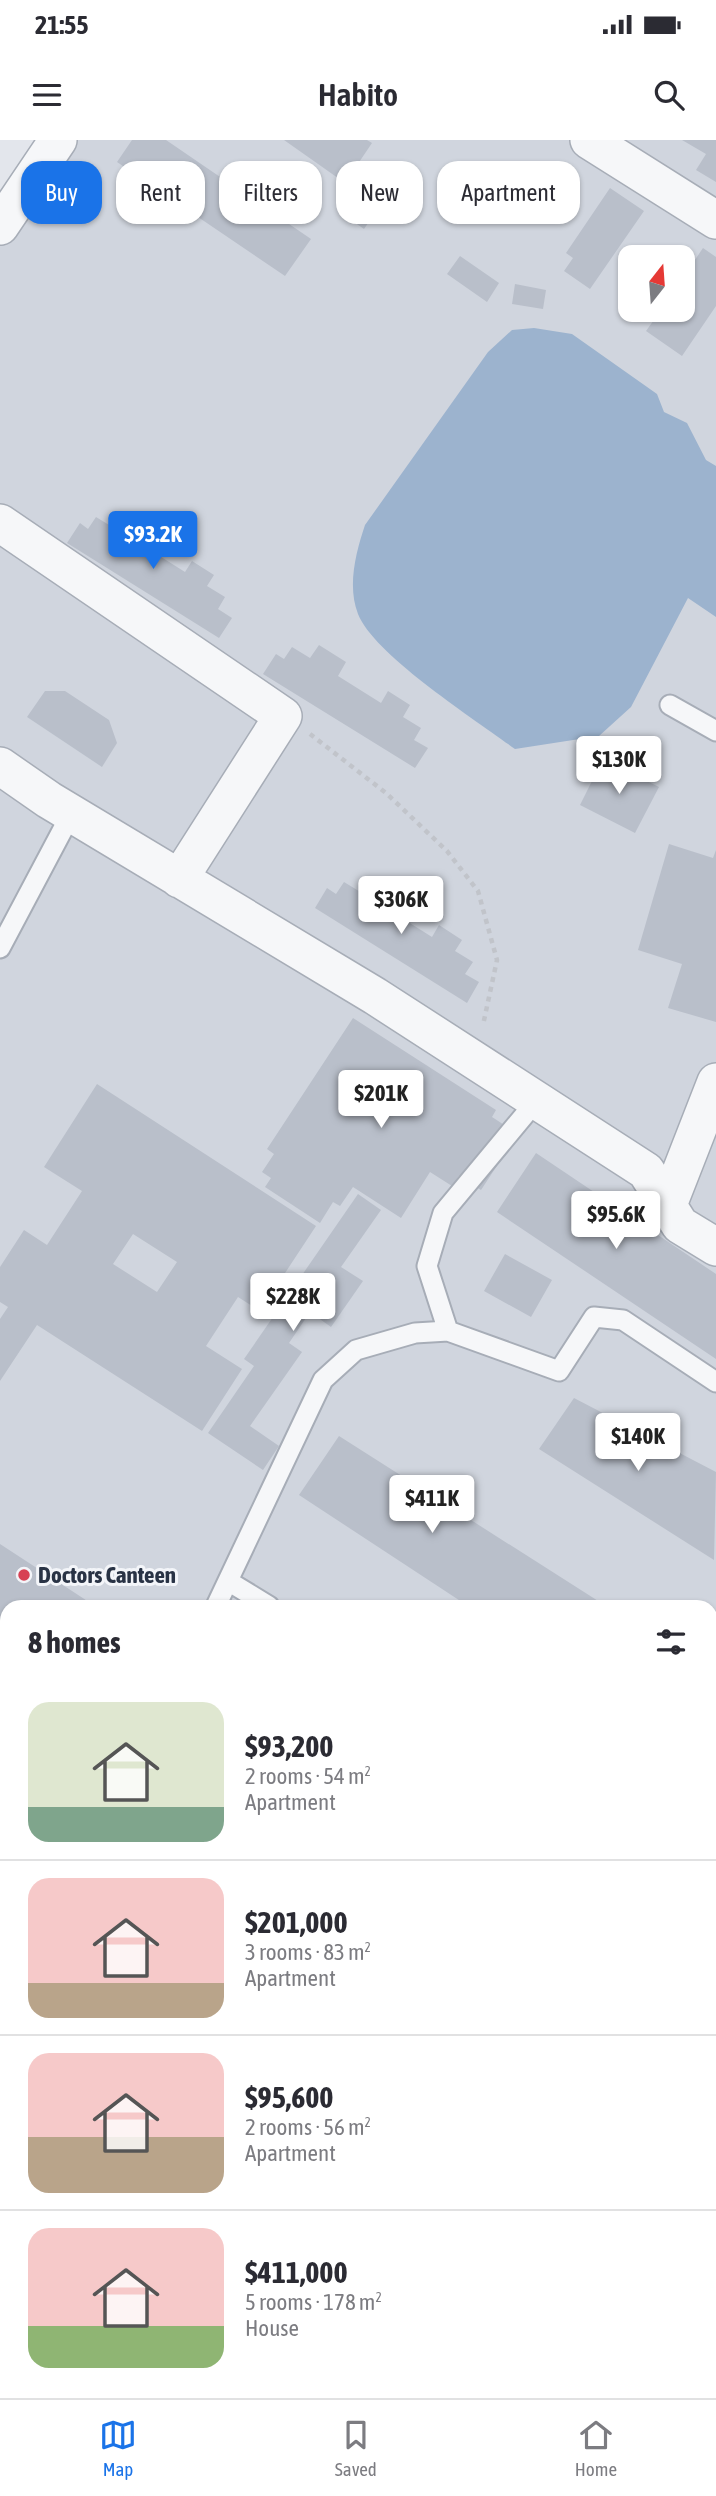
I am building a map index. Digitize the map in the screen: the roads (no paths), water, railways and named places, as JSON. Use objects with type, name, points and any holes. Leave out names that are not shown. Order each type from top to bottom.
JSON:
[{"type":"street","points":[[0,226],[58,140]]},
{"type":"street","points":[[602,144],[716,220]]},
{"type":"street","points":[[0,523],[284,716],[179,879]]},
{"type":"street","points":[[0,766],[71,814],[375,996],[646,1171],[680,1225],[716,1247]]},
{"type":"street","points":[[668,1205],[716,1082]]},
{"type":"lane","points":[[670,705],[716,731]]},
{"type":"lane","points":[[0,948],[71,814]]},
{"type":"lane","points":[[448,1331],[427,1266],[443,1213],[537,1100]]},
{"type":"lane","points":[[219,1600],[323,1380],[356,1350],[415,1333],[448,1331],[559,1371],[594,1317],[622,1320],[716,1382]]},
{"type":"lane","points":[[228,1581],[259,1600]]},
{"type":"water","points":[[534,328],[572,334],[657,394],[664,412],[687,423],[706,460],[716,466],[716,617],[688,598],[631,707],[599,736],[515,749],[428,686],[384,648],[358,614],[353,581],[365,525],[488,352],[512,330]]},
{"type":"place","name":"Doctors Canteen","points":[[24,1575]]}]
